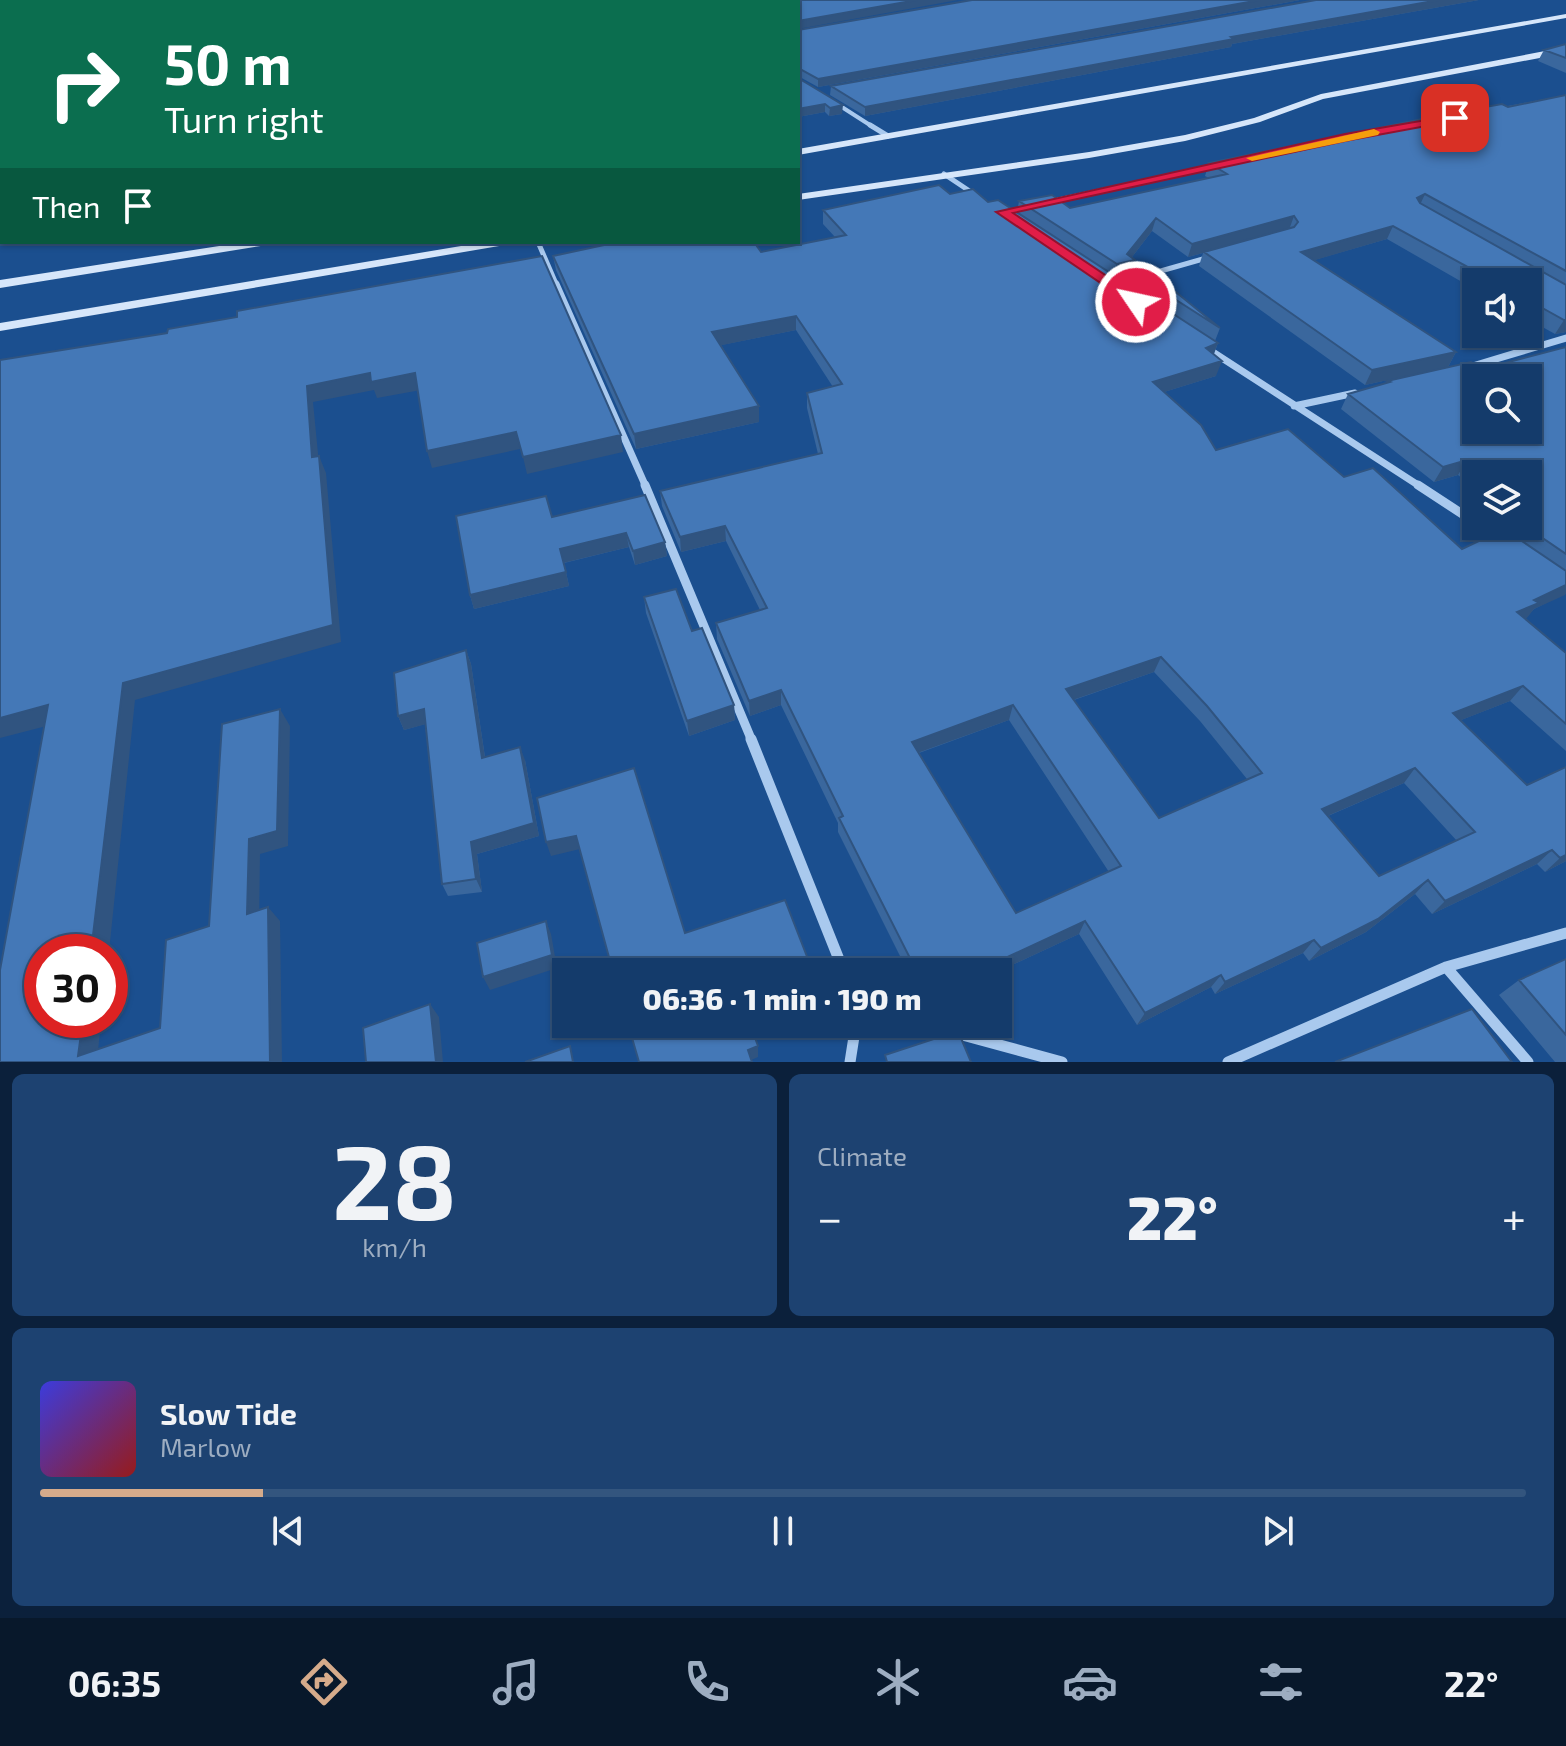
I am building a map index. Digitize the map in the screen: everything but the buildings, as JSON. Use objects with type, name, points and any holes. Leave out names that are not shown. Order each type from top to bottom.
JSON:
[{"type":"street","points":[[800,152],[1566,16]]},
{"type":"street","points":[[800,197],[1185,138],[1257,120],[1321,97],[1566,50]]},
{"type":"street","points":[[827,97],[888,136]]},
{"type":"street","points":[[1034,205],[1220,164]]},
{"type":"street","points":[[944,174],[991,204]]},
{"type":"street","points":[[0,284],[254,244]]},
{"type":"street","points":[[0,327],[493,244]]},
{"type":"street","points":[[539,244],[684,573],[838,958]]},
{"type":"street","points":[[1123,294],[1110,285],[1214,256]]},
{"type":"street","points":[[1454,372],[1566,338]]},
{"type":"street","points":[[1553,343],[1566,351]]},
{"type":"street","points":[[1202,345],[1462,515]]},
{"type":"street","points":[[1293,406],[1367,391]]},
{"type":"street","points":[[1500,540],[1504,543]]},
{"type":"street","points":[[1228,1062],[1446,967],[1566,933]]},
{"type":"street","points":[[1446,967],[1528,1062]]},
{"type":"street","points":[[850,1062],[854,1038]]},
{"type":"street","points":[[974,1038],[1062,1062]]},
{"type":"slow traffic","points":[[1252,158],[1374,132]]},
{"type":"route","points":[[1136,302],[1003,212],[1345,138],[1455,118]]}]
